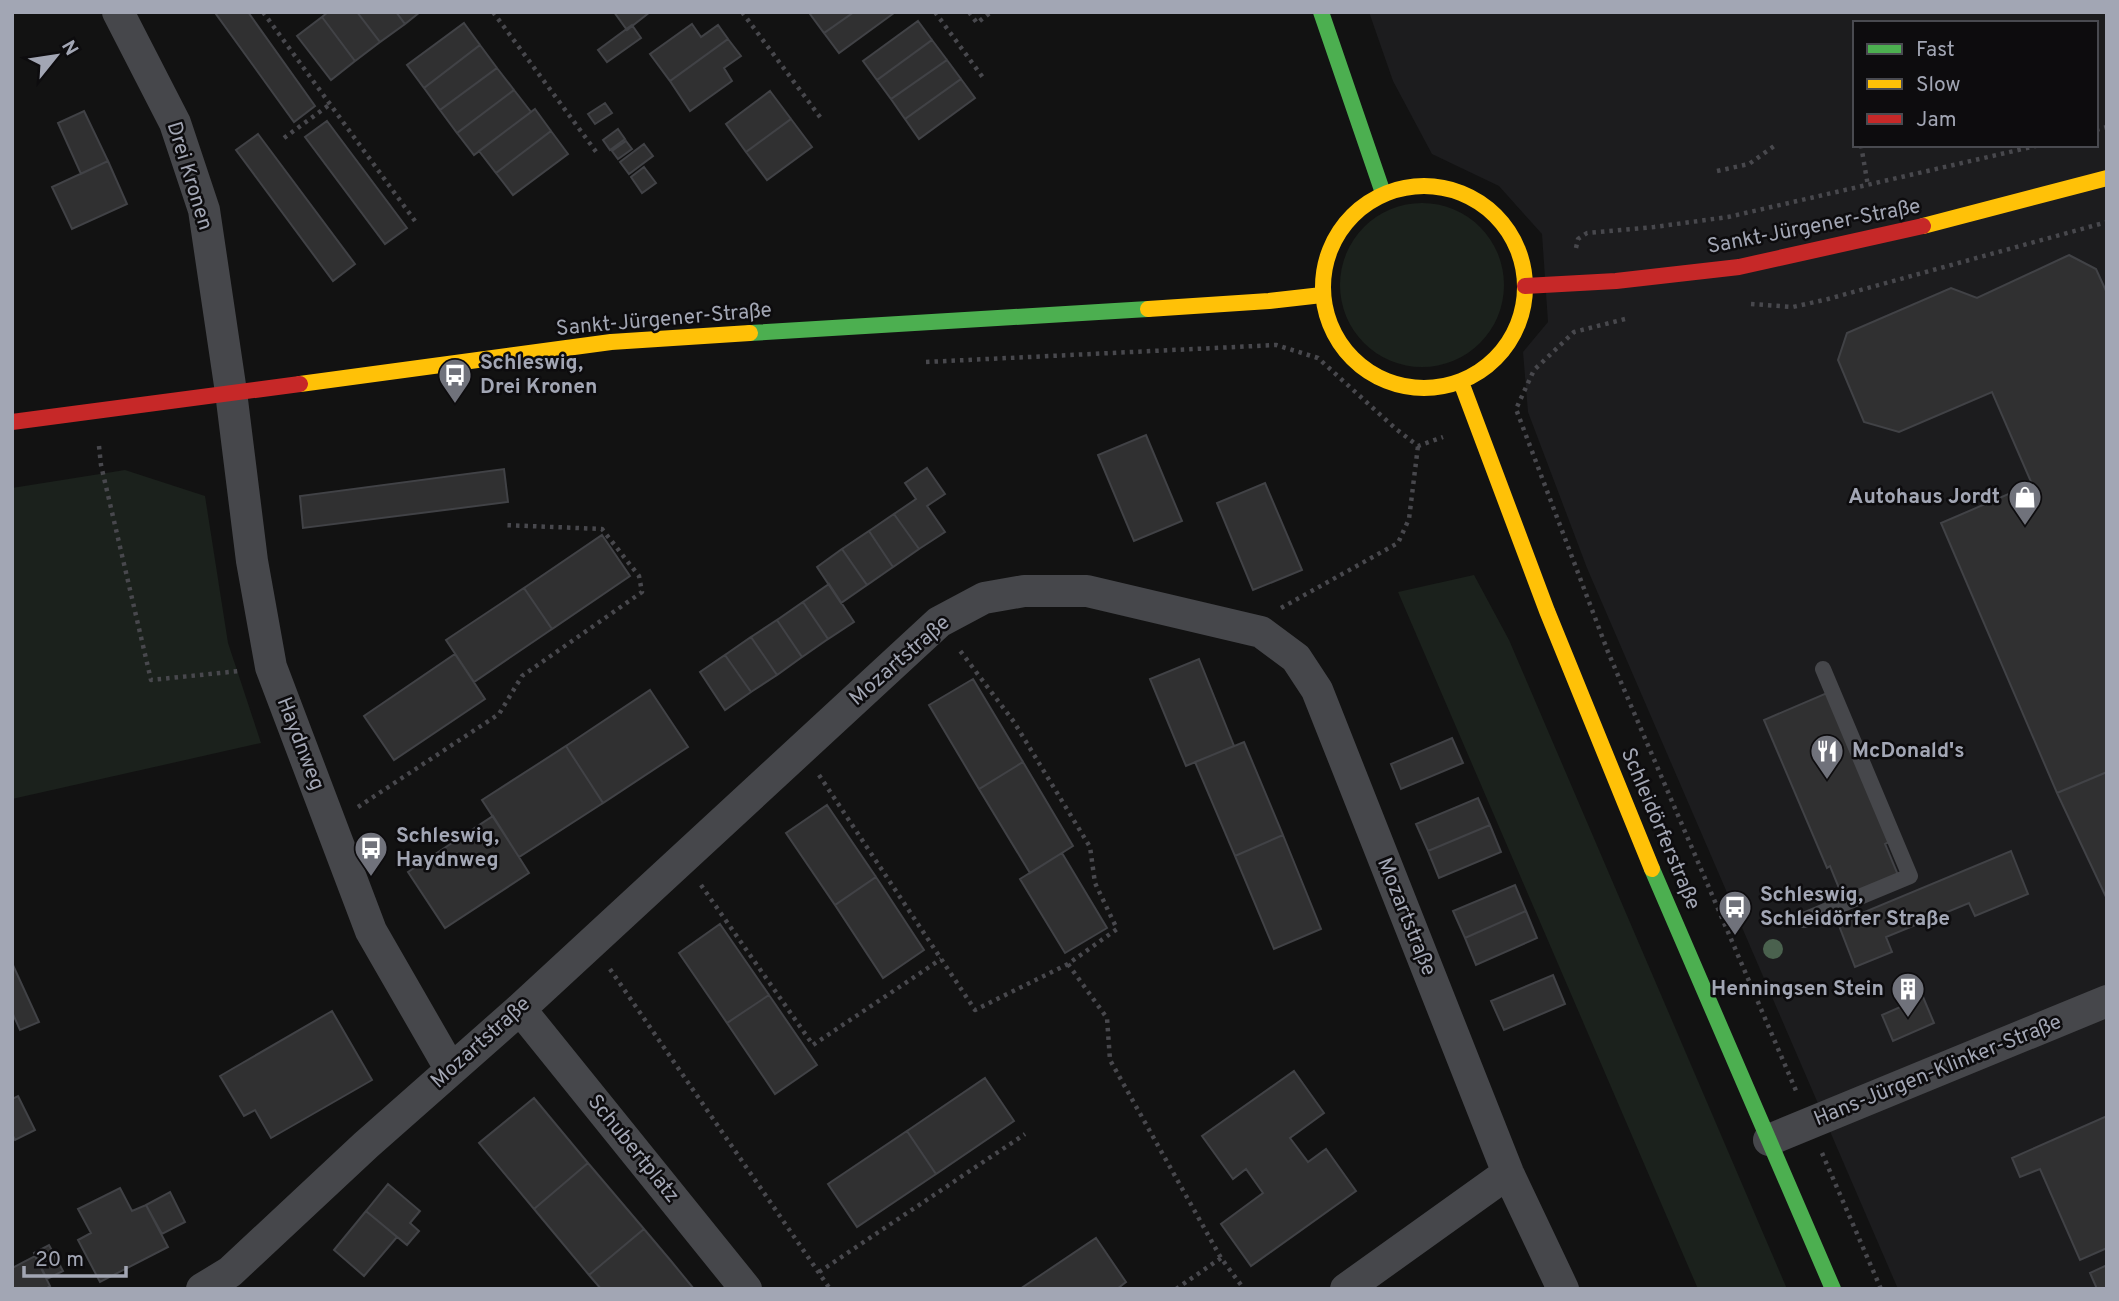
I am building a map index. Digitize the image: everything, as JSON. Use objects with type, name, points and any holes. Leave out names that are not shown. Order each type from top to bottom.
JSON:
[{"type":"street","points":[[1321,12],[1382,193]]},
{"type":"street","name":"Drei Kronen","points":[[120,13],[174,123],[204,210],[231,392]]},
{"type":"street","name":"Sankt-Jürgener-Straße","points":[[1525,286],[1616,281],[1739,267],[1962,217],[2107,178]]},
{"type":"street","points":[[1415,185],[1448,188],[1478,201],[1503,223],[1520,253],[1525,286],[1521,316],[1508,344],[1487,366],[1461,382],[1430,388],[1400,386],[1371,374],[1348,354],[1331,328],[1322,295],[1324,266],[1335,236],[1355,211],[1382,193],[1415,185]]},
{"type":"street","name":"Sankt-Jürgener-Straße","points":[[12,422],[611,342],[1269,302],[1322,295]]},
{"type":"street","name":"Schleidörferstraße","points":[[1461,382],[1519,542],[1578,691],[1833,1289]]},
{"type":"street","name":"Haydnweg","points":[[231,392],[252,561],[271,667],[371,931],[451,1070]]},
{"type":"street","name":"Mozartstraße","points":[[202,1289],[238,1280],[366,1145],[520,1009],[939,622],[984,598],[1024,591],[1087,591],[1261,632],[1296,658],[1317,690],[1508,1173],[1563,1289]]},
{"type":"street","name":"Hans-Jürgen-Klinker-Straße","points":[[1769,1140],[2107,1001]]},
{"type":"street","name":"Schubertplatz","points":[[520,1009],[746,1289]]},
{"type":"street","points":[[1346,1289],[1508,1173]]},
{"type":"lane","points":[[1804,920],[1910,876],[1824,669]]},
{"type":"path","points":[[263,12],[415,222]]},
{"type":"path","points":[[493,12],[597,153]]},
{"type":"path","points":[[742,12],[823,121]]},
{"type":"path","points":[[935,12],[984,79]]},
{"type":"path","points":[[969,12],[977,23],[991,12]]},
{"type":"path","points":[[284,138],[329,104]]},
{"type":"path","points":[[1717,171],[1749,164],[1777,144]]},
{"type":"path","points":[[1861,147],[1868,186]]},
{"type":"path","points":[[1574,332],[1570,283],[1578,239],[1587,233],[1728,217],[2032,147]]},
{"type":"path","points":[[1744,303],[1793,307],[2107,222]]},
{"type":"path","points":[[1418,446],[1516,409],[1534,370],[1574,332],[1637,317]]},
{"type":"path","points":[[922,362],[1276,345],[1318,358],[1395,429],[1418,446]]},
{"type":"path","points":[[1516,409],[1608,652],[1881,1289]]},
{"type":"path","points":[[96,411],[101,465],[152,680],[271,667]]},
{"type":"path","points":[[1261,632],[1272,613],[1398,543],[1409,519],[1418,446]]},
{"type":"path","points":[[331,825],[499,714],[522,676],[642,592],[639,576],[602,528],[504,524]]},
{"type":"path","points":[[802,748],[975,1010],[1068,964],[1117,929],[1095,883],[1090,847],[1014,722],[939,622]]},
{"type":"path","points":[[682,859],[813,1045],[942,959]]},
{"type":"path","points":[[592,943],[830,1289]]},
{"type":"path","points":[[1068,964],[1107,1018],[1110,1060],[1221,1258],[1244,1289]]},
{"type":"path","points":[[819,1272],[1025,1134]]},
{"type":"path","points":[[1176,1289],[1221,1258]]},
{"type":"shaded area","points":[[1369,12],[2107,12],[2107,1289],[1898,1289],[1587,568],[1528,412],[1523,352],[1548,322],[1542,234],[1499,186],[1432,154],[1393,81]]},
{"type":"shaded area","points":[[1422,203],[1453,209],[1480,227],[1498,254],[1504,285],[1498,316],[1480,343],[1453,361],[1422,367],[1391,361],[1364,343],[1346,316],[1340,285],[1346,254],[1364,227],[1391,209]]},
{"type":"shaded area","points":[[125,470],[205,496],[228,643],[261,743],[12,799],[12,488]]},
{"type":"shaded area","points":[[1474,575],[1509,640],[1787,1289],[1698,1289],[1398,592]]},
{"type":"building","points":[[248,12],[315,106],[294,122],[216,14]]},
{"type":"building","points":[[328,12],[357,12],[380,42],[355,61],[322,17]]},
{"type":"building","points":[[357,12],[396,12],[405,24],[380,42]]},
{"type":"building","points":[[396,12],[420,12],[405,24]]},
{"type":"building","points":[[614,12],[650,12],[627,30]]},
{"type":"building","points":[[854,12],[824,33],[810,14]]},
{"type":"building","points":[[854,12],[894,13],[839,53],[824,33]]},
{"type":"building","points":[[322,17],[355,61],[331,80],[297,36]]},
{"type":"building","points":[[918,21],[932,40],[877,80],[863,61]]},
{"type":"building","points":[[464,23],[480,45],[424,88],[407,65]]},
{"type":"building","points":[[692,24],[701,37],[718,25],[728,39],[670,81],[650,54]]},
{"type":"building","points":[[632,25],[641,38],[607,62],[598,50]]},
{"type":"building","points":[[728,39],[741,56],[724,68],[732,81],[690,111],[670,81]]},
{"type":"building","points":[[932,40],[947,60],[891,99],[877,80]]},
{"type":"building","points":[[480,45],[497,68],[440,110],[424,88]]},
{"type":"building","points":[[947,60],[961,79],[905,119],[891,99]]},
{"type":"building","points":[[497,68],[514,90],[457,133],[440,110]]},
{"type":"building","points":[[961,79],[975,98],[919,139],[905,119]]},
{"type":"building","points":[[514,90],[531,112],[474,155],[457,133]]},
{"type":"building","points":[[770,91],[791,119],[746,152],[726,124]]},
{"type":"building","points":[[605,103],[612,113],[595,124],[588,114]]},
{"type":"building","points":[[535,109],[551,131],[496,173],[479,151]]},
{"type":"building","points":[[84,111],[108,161],[81,174],[58,123]]},
{"type":"building","points":[[791,119],[812,147],[767,180],[746,152]]},
{"type":"building","points":[[327,121],[407,228],[385,244],[305,137]]},
{"type":"building","points":[[618,129],[625,139],[610,150],[603,140]]},
{"type":"building","points":[[551,131],[568,154],[513,195],[496,173]]},
{"type":"building","points":[[258,134],[355,264],[333,281],[236,150]]},
{"type":"building","points":[[626,141],[632,149],[618,159],[612,151]]},
{"type":"building","points":[[644,144],[653,156],[629,174],[620,162]]},
{"type":"building","points":[[108,161],[127,204],[72,229],[52,187]]},
{"type":"building","points":[[644,167],[656,183],[642,193],[631,177]]},
{"type":"building","name":"Autohaus Jordt","points":[[2069,255],[2096,269],[2107,293],[2107,772],[2057,793],[1941,523],[2032,484],[1992,392],[1899,432],[1864,422],[1838,360],[1847,333],[1951,288],[1977,298]]},
{"type":"building","points":[[1146,435],[1182,521],[1134,541],[1098,455]]},
{"type":"building","points":[[927,468],[945,494],[927,506],[945,532],[919,549],[894,514],[916,499],[905,483]]},
{"type":"building","points":[[504,469],[508,502],[303,528],[300,496]]},
{"type":"building","points":[[1265,483],[1302,570],[1253,590],[1217,503]]},
{"type":"building","points":[[894,514],[919,549],[893,567],[869,531]]},
{"type":"building","points":[[869,531],[893,567],[867,585],[842,549]]},
{"type":"building","points":[[602,535],[630,576],[552,629],[524,588]]},
{"type":"building","points":[[842,549],[867,585],[841,603],[817,567]]},
{"type":"building","points":[[829,584],[854,622],[828,639],[803,602]]},
{"type":"building","points":[[524,588],[552,629],[474,682],[446,640]]},
{"type":"building","points":[[803,602],[828,639],[802,657],[777,620]]},
{"type":"building","points":[[777,620],[802,657],[777,675],[751,637]]},
{"type":"building","points":[[751,637],[777,675],[751,692],[725,655]]},
{"type":"building","points":[[455,654],[485,699],[394,760],[364,716]]},
{"type":"building","points":[[725,655],[751,692],[725,710],[700,672]]},
{"type":"building","points":[[1199,659],[1234,746],[1186,766],[1150,679]]},
{"type":"building","points":[[973,679],[1023,762],[979,789],[929,705]]},
{"type":"building","points":[[650,690],[688,747],[603,803],[566,746]]},
{"type":"building","name":"McDonald's","points":[[1827,693],[1891,841],[1885,844],[1898,875],[1843,898],[1830,866],[1827,868],[1764,720]]},
{"type":"building","points":[[1452,738],[1463,763],[1401,789],[1391,764]]},
{"type":"building","points":[[1244,742],[1283,835],[1235,856],[1195,762]]},
{"type":"building","points":[[566,746],[603,803],[519,857],[482,800]]},
{"type":"building","points":[[1023,762],[1073,846],[1030,873],[979,789]]},
{"type":"building","points":[[2107,772],[2107,899],[2057,793]]},
{"type":"building","points":[[1478,798],[1490,825],[1428,851],[1416,824]]},
{"type":"building","points":[[827,805],[876,877],[835,905],[786,833]]},
{"type":"building","points":[[493,816],[529,873],[445,928],[408,872]]},
{"type":"building","points":[[1490,825],[1501,852],[1439,878],[1428,851]]},
{"type":"building","points":[[1283,835],[1321,929],[1274,949],[1235,856]]},
{"type":"building","points":[[2011,851],[2028,894],[1975,916],[1969,903],[1886,937],[1892,952],[1855,967],[1838,923]]},
{"type":"building","points":[[1062,853],[1107,928],[1065,953],[1020,879]]},
{"type":"building","points":[[876,877],[924,950],[883,978],[835,905]]},
{"type":"building","points":[[1515,885],[1526,911],[1465,938],[1453,911]]},
{"type":"building","points":[[1526,911],[1537,938],[1476,965],[1465,938]]},
{"type":"building","points":[[720,924],[769,995],[727,1023],[679,953]]},
{"type":"building","points":[[12,963],[39,1022],[20,1030],[12,1012]]},
{"type":"building","points":[[1553,975],[1565,1004],[1504,1030],[1491,1001]]},
{"type":"building","points":[[769,995],[817,1065],[775,1094],[727,1023]]},
{"type":"building","name":"Henningsen Stein","points":[[1923,997],[1934,1023],[1893,1041],[1882,1015]]},
{"type":"building","points":[[332,1011],[372,1080],[271,1138],[255,1110],[244,1116],[220,1076]]},
{"type":"building","points":[[1294,1071],[1324,1113],[1290,1138],[1308,1162],[1326,1149],[1356,1191],[1251,1266],[1221,1224],[1263,1193],[1246,1169],[1233,1179],[1202,1136]]},
{"type":"building","points":[[985,1078],[1014,1121],[936,1174],[907,1131]]},
{"type":"building","points":[[18,1096],[35,1130],[15,1140],[12,1134],[12,1099]]},
{"type":"building","points":[[534,1098],[588,1163],[534,1209],[479,1143]]},
{"type":"building","points":[[2107,1116],[2107,1248],[2080,1260],[2040,1169],[2020,1177],[2012,1158]]},
{"type":"building","points":[[907,1131],[936,1174],[857,1227],[828,1184]]},
{"type":"building","points":[[588,1163],[644,1229],[589,1275],[534,1209]]},
{"type":"building","points":[[388,1184],[420,1211],[410,1223],[419,1231],[407,1245],[366,1211]]},
{"type":"building","points":[[120,1188],[132,1211],[146,1205],[168,1247],[100,1282],[78,1240],[91,1233],[78,1209]]},
{"type":"building","points":[[170,1192],[185,1222],[162,1234],[146,1205]]},
{"type":"building","points":[[366,1211],[397,1237],[364,1276],[334,1250]]},
{"type":"building","points":[[644,1229],[694,1289],[601,1289],[589,1275]]},
{"type":"building","points":[[1096,1238],[1126,1282],[1117,1289],[1020,1289]]},
{"type":"building","points":[[49,1245],[63,1271],[47,1279],[34,1253]]},
{"type":"building","points":[[35,1256],[50,1286],[45,1289],[12,1289],[12,1268]]},
{"type":"building","points":[[2107,1265],[2107,1289],[2097,1289],[2090,1273]]},
{"type":"traffic: fast","points":[[1321,12],[1383,193]]},
{"type":"traffic: fast","points":[[750,333],[1148,309]]},
{"type":"traffic: fast","points":[[1652,869],[1833,1289]]},
{"type":"traffic: slow","points":[[1923,226],[2107,178]]},
{"type":"traffic: slow","points":[[1424,186],[1463,194],[1480,203],[1495,216],[1508,231],[1517,248],[1525,287],[1517,326],[1508,343],[1495,358],[1480,371],[1463,380],[1424,388],[1385,380],[1368,371],[1353,358],[1340,343],[1331,326],[1323,287],[1331,248],[1340,231],[1353,216],[1368,203],[1385,194],[1424,186]]},
{"type":"traffic: slow","points":[[1148,309],[1322,295]]},
{"type":"traffic: slow","points":[[300,384],[611,342],[750,333]]},
{"type":"traffic: slow","points":[[1461,382],[1547,611],[1652,869]]},
{"type":"traffic: jam","points":[[1525,286],[1616,281],[1739,267],[1923,226]]},
{"type":"traffic: jam","points":[[12,422],[300,384]]},
{"type":"place","name":"Schleswig, Drei Kronen","points":[[455,405]]},
{"type":"place","name":"Autohaus Jordt","points":[[2025,527]]},
{"type":"place","name":"McDonald's","points":[[1827,781]]},
{"type":"place","name":"Schleswig, Haydnweg","points":[[371,878]]},
{"type":"place","name":"Schleswig, Schleidörfer Straße","points":[[1735,937]]},
{"type":"place","name":"Henningsen Stein","points":[[1908,1019]]}]
